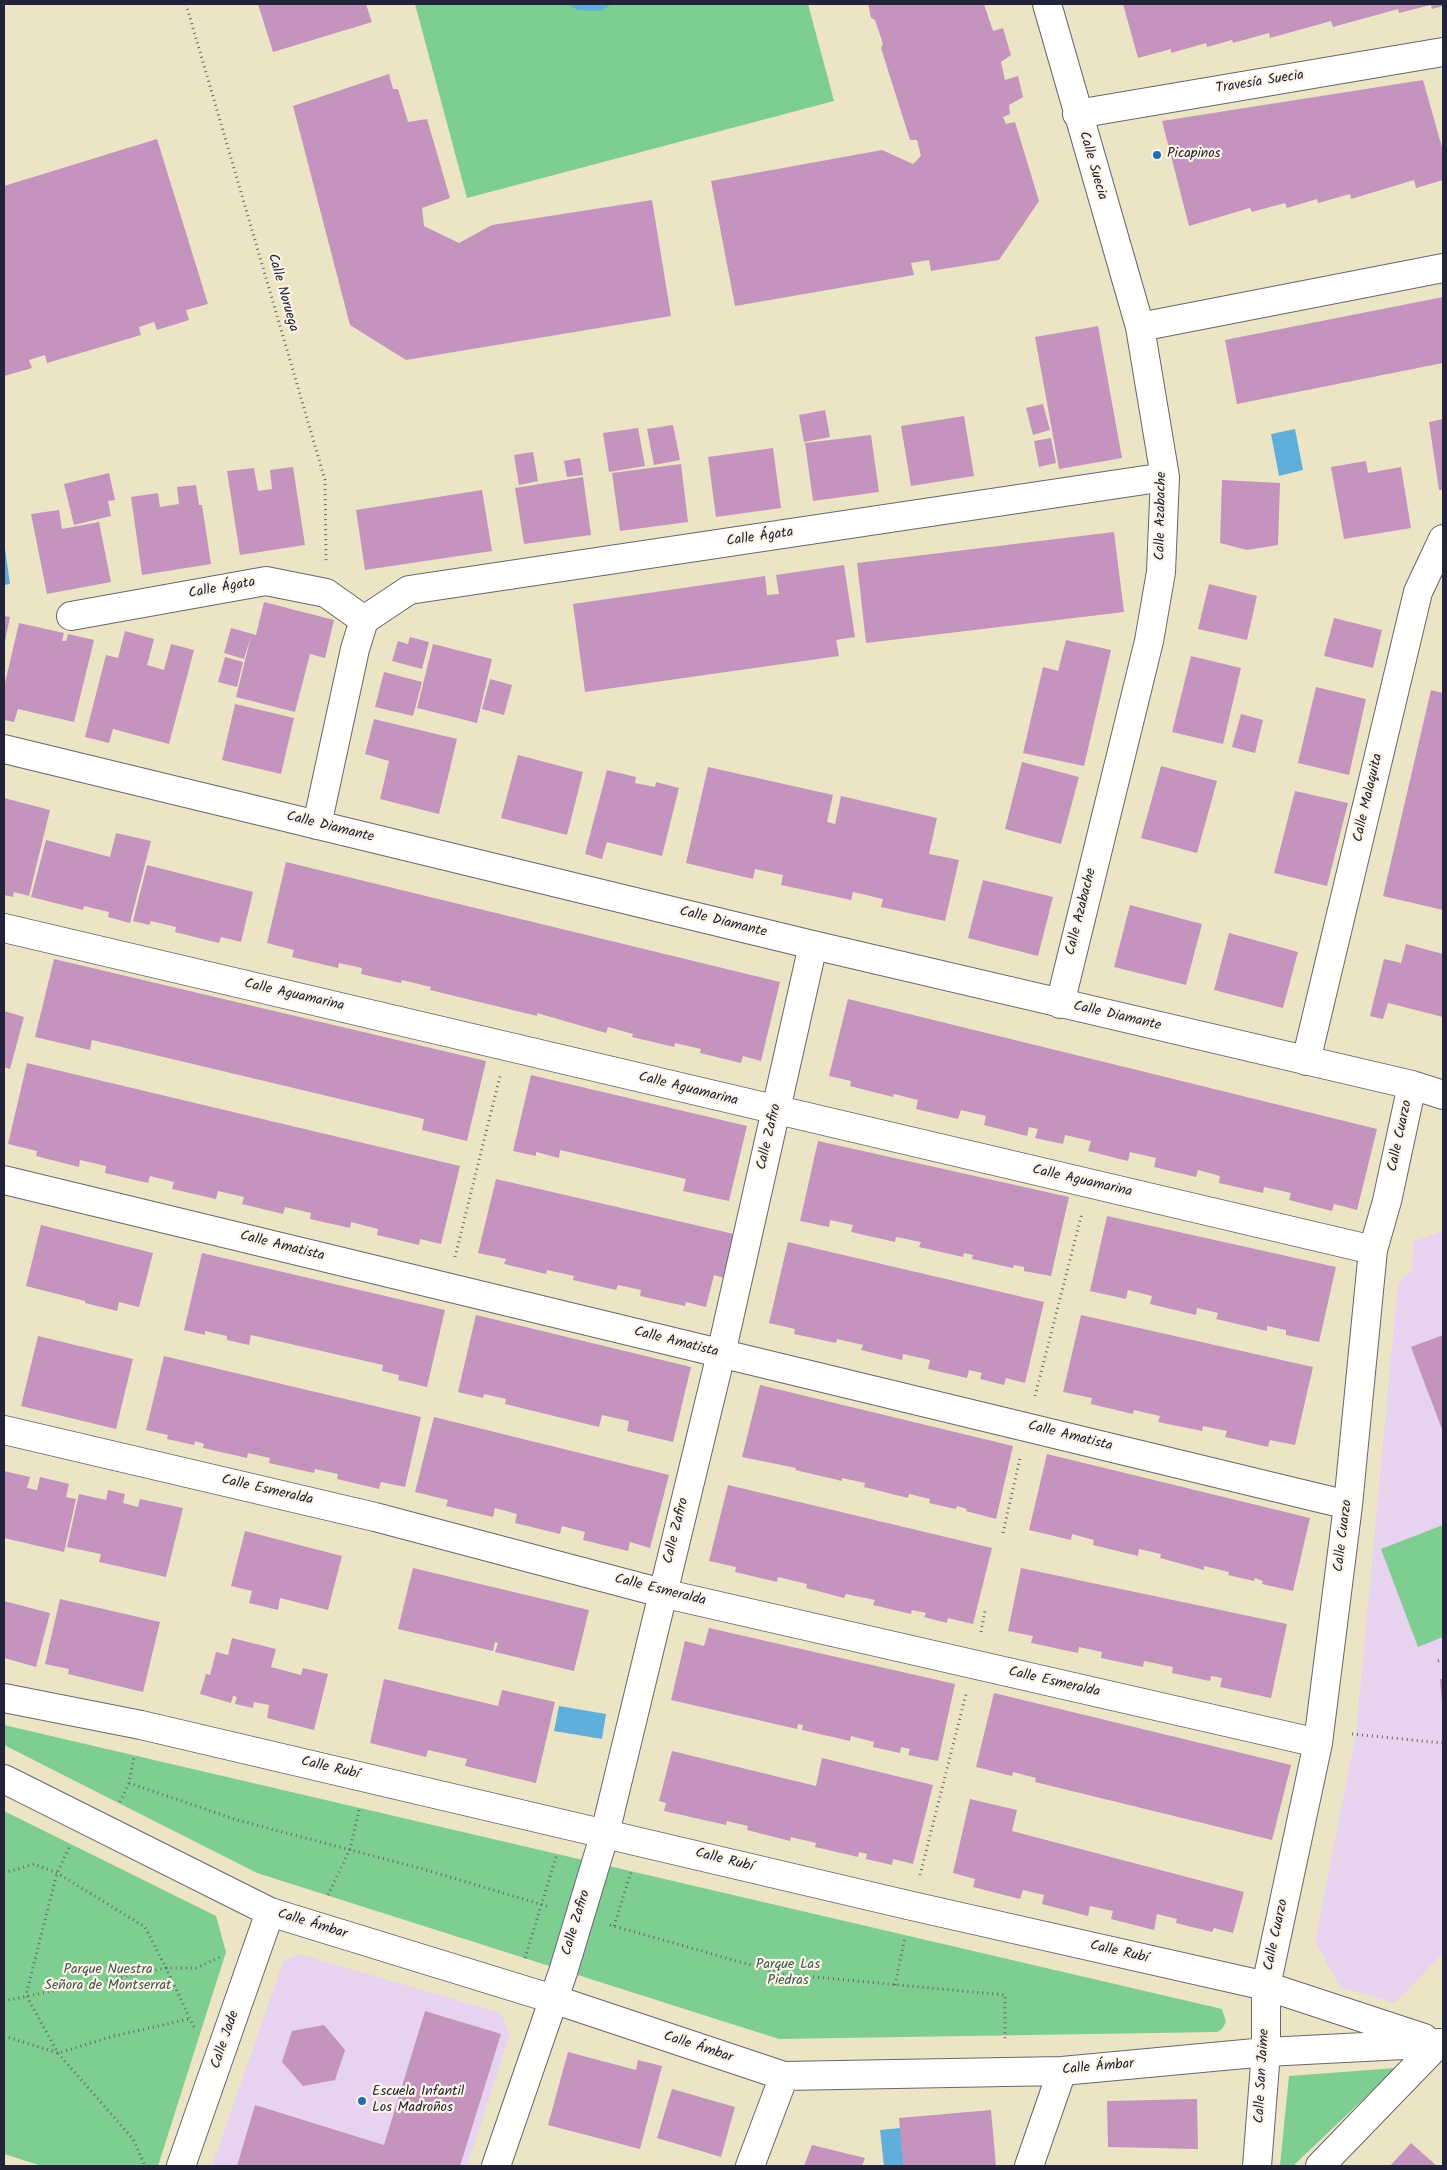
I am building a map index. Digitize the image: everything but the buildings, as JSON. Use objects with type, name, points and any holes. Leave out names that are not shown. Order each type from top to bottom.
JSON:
[{"type":"street","name":"Calle Suecia","points":[[1046,4],[1140,328]]},
{"type":"street","name":"Travesía Suecia","points":[[1077,114],[1443,52]]},
{"type":"street","points":[[1140,328],[1443,268]]},
{"type":"street","name":"Calle Azabache","points":[[1060,1004],[1149,641],[1161,572],[1165,477],[1140,328]]},
{"type":"street","name":"Calle Ágata","points":[[72,616],[266,581],[326,594],[364,620],[408,590],[1165,477]]},
{"type":"street","name":"Calle Malaquita","points":[[1306,1062],[1418,592],[1443,539]]},
{"type":"street","points":[[317,825],[355,649],[364,620]]},
{"type":"street","name":"Calle Diamante","points":[[4,749],[1060,1004],[1412,1085],[1443,1095]]},
{"type":"street","name":"Calle Aguamarina","points":[[4,928],[1373,1250]]},
{"type":"street","name":"Calle Zafiro","points":[[496,2166],[553,1999],[605,1833],[721,1354],[813,945]]},
{"type":"street","name":"Calle Cuarzo","points":[[1266,1986],[1318,1743],[1348,1505],[1373,1250],[1387,1201],[1412,1085]]},
{"type":"street","name":"Calle Amatista","points":[[4,1180],[1348,1505]]},
{"type":"street","name":"Calle Esmeralda","points":[[4,1430],[375,1516],[662,1593],[1318,1743]]},
{"type":"street","name":"Calle Rubí","points":[[4,1698],[141,1725],[912,1906],[1266,1986],[1441,2043]]},
{"type":"street","name":"Calle Ámbar","points":[[4,1779],[270,1912],[553,1999],[784,2076],[1062,2071],[1266,2052],[1441,2043]]},
{"type":"street","name":"Calle Jade","points":[[181,2166],[270,1912]]},
{"type":"street","name":"Calle San Jaime","points":[[1257,2166],[1266,2052],[1266,1986]]},
{"type":"street","points":[[1320,2166],[1441,2043]]},
{"type":"street","points":[[1029,2166],[1062,2071]]},
{"type":"street","points":[[750,2166],[784,2076]]},
{"type":"path","name":"Calle Noruega","points":[[186,4],[325,480],[326,594]]},
{"type":"path","points":[[447,1287],[507,1046]]},
{"type":"path","points":[[1003,1533],[1027,1426],[1090,1184]]},
{"type":"path","points":[[895,1985],[912,1906],[985,1611]]},
{"type":"path","points":[[1438,1661],[1443,1659]]},
{"type":"path","points":[[106,1830],[129,1783],[141,1725]]},
{"type":"path","points":[[1318,1743],[1356,1733],[1443,1743]]},
{"type":"path","points":[[314,1926],[350,1849],[366,1777]]},
{"type":"path","points":[[516,1988],[567,1824]]},
{"type":"path","points":[[614,1926],[640,1841]]},
{"type":"path","points":[[62,1858],[26,1995],[58,2052],[133,2139],[145,2166]]},
{"type":"path","points":[[4,1873],[34,1864],[57,1873],[145,1927],[189,2019],[218,2062]]},
{"type":"path","points":[[4,2001],[26,1995],[100,1983],[166,1968],[196,1968],[261,1938]]},
{"type":"path","points":[[1005,1996],[1005,2073]]},
{"type":"path","points":[[4,2036],[58,2052],[114,2036],[189,2019]]},
{"type":"shaded area","points":[[1443,1231],[1443,1953],[1395,2003],[1340,1987],[1315,1941],[1356,1733],[1398,1283],[1412,1269],[1413,1242]]},
{"type":"shaded area","name":"Escuela Infantil Los Madroños","points":[[299,1954],[501,2013],[510,2035],[467,2166],[212,2166],[283,1962]]},
{"type":"green space","points":[[415,4],[808,4],[834,101],[467,198]]},
{"type":"green space","points":[[1443,1525],[1443,1637],[1418,1647],[1381,1549]]},
{"type":"green space","name":"Parque Las Piedras","points":[[4,1725],[1222,2009],[1226,2022],[1222,2029],[1217,2032],[779,2039],[257,1873],[4,1745]]},
{"type":"green space","name":"Parque Nuestra Señora de Montserrat","points":[[4,1811],[216,1916],[226,1952],[158,2166],[42,2166],[4,2154]]},
{"type":"green space","points":[[1396,2068],[1293,2166],[1280,2166],[1289,2076]]},
{"type":"water","points":[[567,4],[612,4],[601,11],[578,10]]},
{"type":"water","points":[[1295,429],[1303,470],[1279,476],[1271,434]]},
{"type":"water","points":[[4,542],[10,584],[4,585]]},
{"type":"water","points":[[559,1706],[606,1714],[602,1739],[554,1731]]},
{"type":"water","points":[[901,2128],[905,2166],[884,2166],[880,2130]]},
{"type":"place","name":"Picapinos","points":[[1157,155]]},
{"type":"place","name":"Escuela Infantil Los Madroños","points":[[362,2101]]}]
